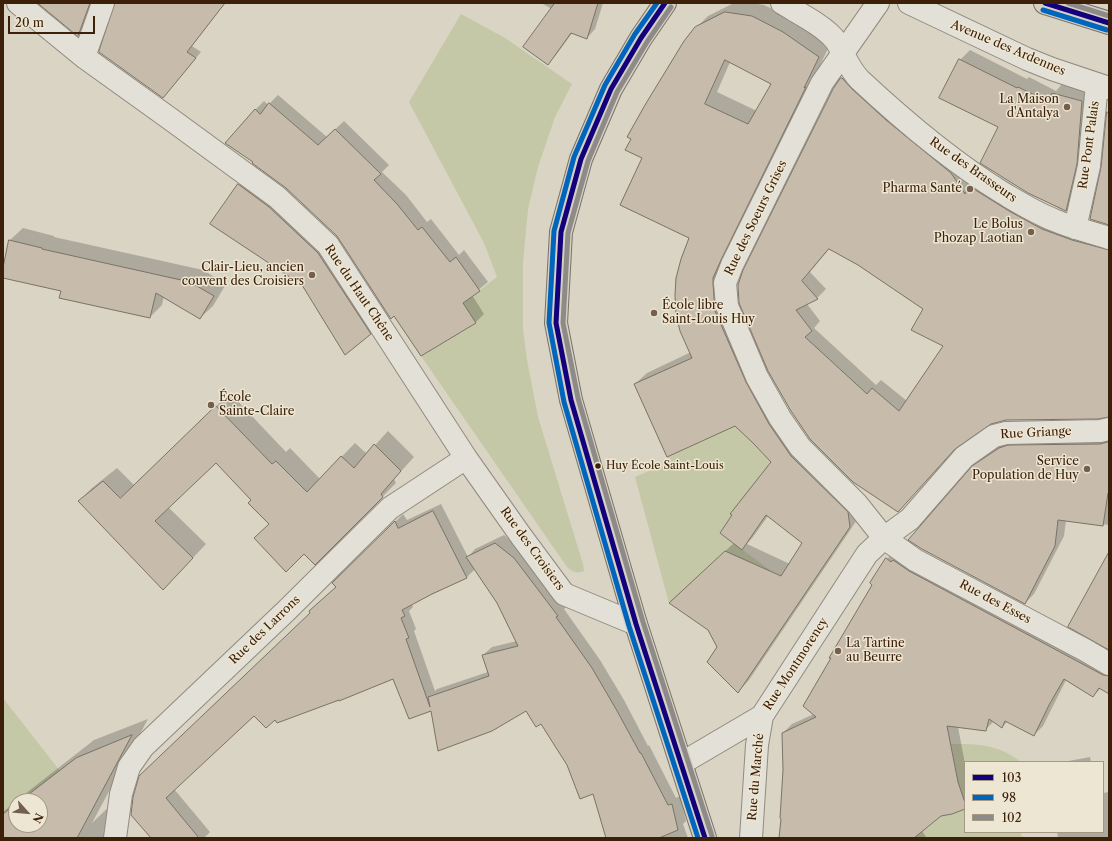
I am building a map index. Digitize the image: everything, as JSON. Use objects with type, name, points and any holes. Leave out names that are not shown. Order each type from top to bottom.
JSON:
[{"type":"main road","points":[[665,3],[641,38],[611,89],[581,159],[561,232],[556,323],[571,400],[636,624],[705,838]]},
{"type":"main road","points":[[1045,3],[1109,24]]},
{"type":"street","name":"Rue du Haut Chêne","points":[[18,3],[84,57],[277,197],[328,245],[466,458]]},
{"type":"street","points":[[84,57],[103,3]]},
{"type":"street","name":"Rue des Brasseurs","points":[[782,3],[826,31],[836,41],[849,67],[859,78],[904,120],[946,155],[1027,207],[1053,220],[1109,238]]},
{"type":"street","name":"Rue des Soeurs Grises","points":[[878,3],[822,83],[732,265],[725,283],[726,306],[757,377],[780,418],[800,447],[857,504],[884,538]]},
{"type":"street","name":"Avenue des Ardennes","points":[[909,3],[1052,70],[1103,86]]},
{"type":"street","name":"Rue Pont Palais","points":[[1075,228],[1103,86]]},
{"type":"street","name":"Rue Griange","points":[[884,538],[910,519],[964,457],[994,436],[1006,433],[1100,431],[1109,429]]},
{"type":"street","name":"Rue des Croisiers","points":[[466,458],[564,594],[636,624]]},
{"type":"street","name":"Rue des Larrons","points":[[115,838],[121,794],[129,767],[143,747],[286,611],[390,508],[466,458]]},
{"type":"street","name":"Rue des Esses","points":[[884,538],[914,560],[1109,664]]},
{"type":"street","name":"Rue Montmorency","points":[[682,763],[762,716],[867,554],[884,538]]},
{"type":"street","name":"Rue du Marché","points":[[751,838],[757,745],[762,716]]},
{"type":"green space","points":[[461,14],[505,38],[572,84],[555,117],[538,167],[528,209],[523,263],[523,329],[527,360],[538,417],[583,564],[584,571],[581,572],[575,572],[567,567],[421,356],[476,323],[463,303],[497,277],[484,243],[409,102]]},
{"type":"green space","points":[[735,426],[771,462],[720,533],[774,573],[722,554],[694,580],[714,594],[699,608],[669,603],[635,477],[670,462],[667,457]]},
{"type":"green space","points":[[3,698],[60,771],[31,793],[8,793],[8,810],[3,814]]},
{"type":"green space","points":[[951,744],[988,746],[996,748],[1020,761],[964,761],[964,800],[958,782]]},
{"type":"green space","points":[[964,809],[964,833],[1021,833],[1022,838],[912,838],[922,823],[926,828],[941,816]]},
{"type":"building","points":[[38,3],[90,3],[78,36]]},
{"type":"building","points":[[115,3],[225,3],[187,52],[196,58],[163,98],[99,52]]},
{"type":"building","points":[[555,3],[598,3],[587,39],[571,33],[548,65],[523,47]]},
{"type":"building","points":[[725,12],[752,16],[783,32],[819,57],[804,88],[806,87],[721,260],[713,278],[713,284],[715,311],[746,382],[769,424],[791,456],[848,512],[850,527],[738,693],[707,662],[717,647],[708,630],[669,603],[725,551],[781,576],[802,543],[766,515],[742,550],[720,533],[732,515],[730,514],[771,462],[735,426],[667,457],[634,384],[692,358],[680,331],[676,314],[675,295],[676,278],[689,238],[620,205],[642,158],[625,150],[631,139],[627,137],[684,41],[695,27]],"holes":[[[725,60],[771,84],[748,124],[705,104]]]},
{"type":"building","points":[[959,59],[1049,102],[1052,93],[1082,101],[1077,164],[1066,211],[1028,193],[980,163],[998,127],[939,98]]},
{"type":"building","points":[[842,78],[886,120],[951,173],[965,194],[969,186],[1009,211],[1042,229],[1072,240],[1109,250],[1109,417],[1098,419],[1006,420],[991,424],[955,449],[898,512],[853,482],[810,439],[791,411],[768,371],[739,303],[738,285],[743,270],[833,89]],"holes":[[[829,249],[858,265],[923,309],[911,330],[943,346],[899,411],[872,388],[867,394],[805,337],[812,331],[796,310],[818,299],[802,281]]]},
{"type":"building","points":[[269,103],[318,145],[335,129],[381,174],[374,180],[397,204],[418,230],[422,227],[450,262],[456,257],[480,291],[463,303],[476,323],[421,356],[394,316],[391,319],[337,236],[286,188],[252,163],[253,162],[225,143],[255,109],[260,114]]},
{"type":"building","points":[[1107,112],[1109,113],[1109,225],[1090,219],[1101,167]]},
{"type":"building","name":"Clair-Lieu, ancien couvent des Croisiers","points":[[238,184],[269,207],[318,253],[371,334],[345,355],[302,285],[210,224]]},
{"type":"building","points":[[9,240],[42,249],[190,282],[214,296],[200,319],[156,293],[150,318],[59,298],[61,291],[3,278],[3,268]]},
{"type":"building","points":[[216,406],[272,464],[276,461],[307,492],[341,456],[354,468],[374,444],[401,471],[381,494],[383,497],[315,565],[304,554],[286,572],[254,538],[269,524],[248,503],[251,500],[216,463],[155,521],[193,558],[163,590],[78,501],[103,481],[120,498]]},
{"type":"building","points":[[1109,442],[1109,493],[1103,526],[1058,520],[1055,546],[1025,604],[908,540],[972,466],[999,448],[1008,445],[1100,444]]},
{"type":"building","points":[[433,511],[467,578],[402,610],[405,616],[401,618],[409,638],[406,639],[430,707],[428,697],[489,676],[482,655],[518,646],[497,603],[466,557],[495,543],[514,558],[558,616],[556,617],[592,668],[641,753],[668,805],[672,804],[678,830],[659,838],[606,838],[593,794],[580,799],[567,765],[541,724],[536,727],[526,711],[492,731],[438,751],[431,711],[409,719],[393,679],[339,701],[277,723],[275,720],[266,728],[254,716],[166,798],[199,838],[151,838],[131,815],[133,797],[139,776],[310,613],[309,611],[336,587],[332,583],[395,521],[398,528]]},
{"type":"building","points":[[1109,552],[1109,650],[1068,627]]},
{"type":"building","points":[[886,558],[891,562],[893,560],[909,571],[1103,675],[1109,676],[1109,694],[1099,688],[1093,697],[1064,679],[1034,736],[1005,721],[1002,728],[989,719],[986,731],[947,726],[958,782],[964,800],[964,809],[941,816],[914,838],[779,838],[783,770],[782,733],[816,717],[803,706],[872,585],[870,583]]},
{"type":"building","points":[[132,735],[77,838],[3,838],[3,814],[8,810],[8,833],[48,833],[48,793],[30,793],[76,758]]},
{"type":"transit line","name":"98","points":[[657,3],[635,34],[605,85],[574,157],[554,231],[549,323],[564,402],[629,626],[698,838]]},
{"type":"transit line","name":"103","points":[[665,3],[641,38],[611,89],[581,159],[561,232],[556,323],[571,400],[636,624],[705,838]]},
{"type":"transit line","name":"103","points":[[1045,3],[1109,23]]},
{"type":"transit line","name":"102","points":[[1068,3],[1109,16]]},
{"type":"transit line","name":"102","points":[[671,7],[647,42],[617,92],[588,161],[568,233],[563,323],[578,398],[643,622],[712,836]]},
{"type":"transit line","name":"98","points":[[1043,10],[1107,30]]},
{"type":"place","name":"La Maison d'Antalya","points":[[1067,107]]},
{"type":"place","name":"Pharma Santé","points":[[970,189]]},
{"type":"place","name":"Le Bolus Phozap Laotian","points":[[1031,232]]},
{"type":"place","name":"Clair-Lieu, ancien couvent des Croisiers","points":[[312,275]]},
{"type":"place","name":"École libre Saint-Louis Huy","points":[[654,313]]},
{"type":"place","name":"École Sainte-Claire","points":[[211,405]]},
{"type":"place","name":"Huy École Saint-Louis","points":[[598,466]]},
{"type":"place","name":"Service Population de Huy","points":[[1087,469]]},
{"type":"place","name":"La Tartine au Beurre","points":[[838,651]]}]
